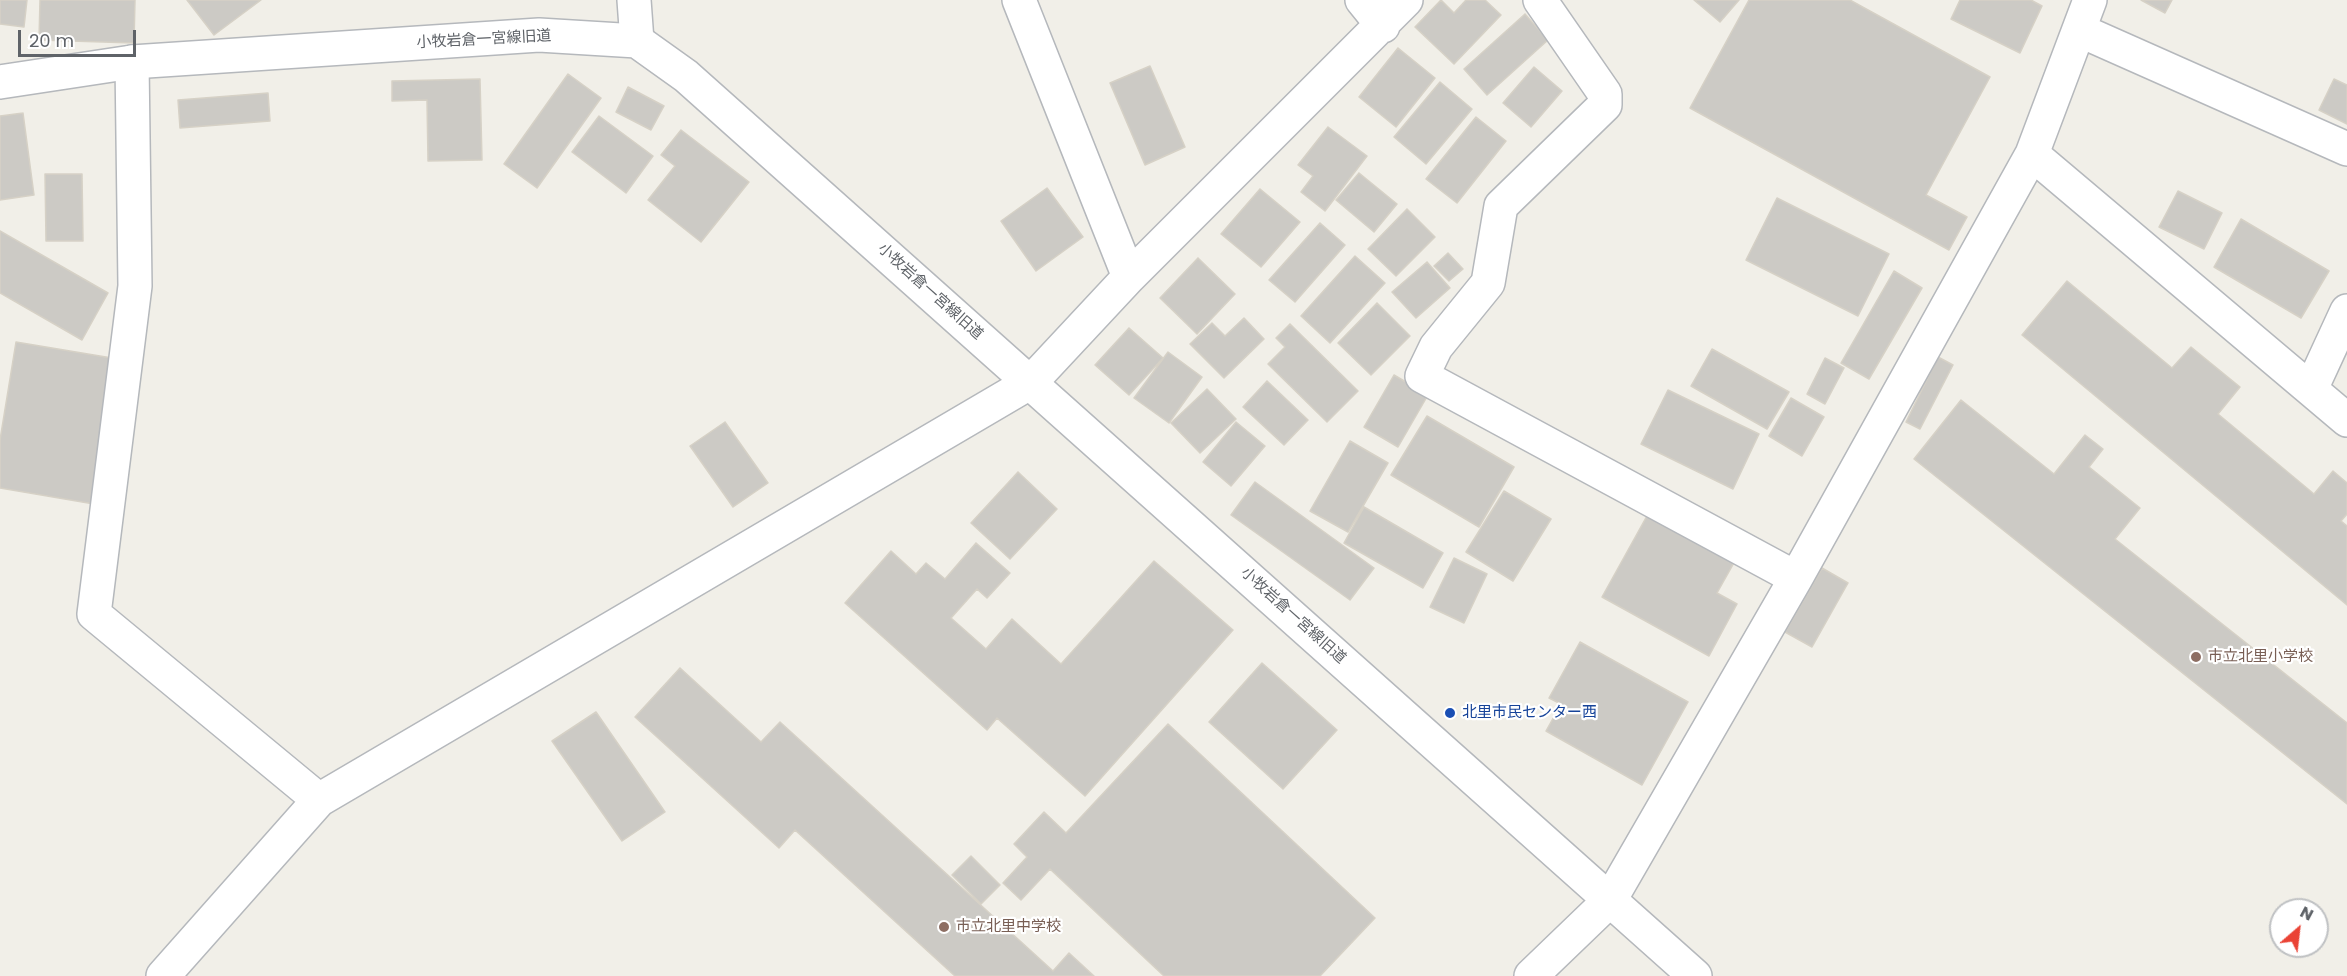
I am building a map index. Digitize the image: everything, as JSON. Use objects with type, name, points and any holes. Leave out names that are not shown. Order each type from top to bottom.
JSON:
[{"type":"street","points":[[634,0],[637,41]]},
{"type":"street","points":[[1018,0],[1129,277]]},
{"type":"street","points":[[1362,0],[1383,26]]},
{"type":"street","points":[[163,976],[319,800],[1031,382],[1129,277],[1383,26],[1406,0]]},
{"type":"street","points":[[1540,0],[1605,94],[1605,105],[1501,206],[1488,283],[1436,347],[1422,376],[1796,578]]},
{"type":"street","points":[[1531,976],[1610,900],[1796,578],[2032,154],[2084,15],[2347,149]]},
{"type":"street","name":"小牧岩倉一宮線旧道","points":[[0,82],[132,62],[539,35],[637,41],[686,76],[1695,976]]},
{"type":"street","points":[[132,62],[135,286],[94,614],[319,800]]},
{"type":"street","points":[[2032,154],[2347,420]]},
{"type":"street","points":[[2311,389],[2347,311]]},
{"type":"building","points":[[0,0],[27,0],[24,27],[0,24]]},
{"type":"building","points":[[40,0],[135,0],[134,43],[39,40]]},
{"type":"building","points":[[187,0],[261,0],[214,35]]},
{"type":"building","points":[[1441,0],[1454,13],[1466,0],[1485,0],[1501,15],[1454,64],[1415,27]]},
{"type":"building","points":[[1694,0],[1739,0],[1720,22]]},
{"type":"building","points":[[1749,0],[1850,0],[1990,77],[1926,195],[1967,217],[1949,250],[1690,108]]},
{"type":"building","points":[[1960,0],[2031,0],[2042,6],[2020,53],[1951,19]]},
{"type":"building","points":[[2141,0],[2172,0],[2165,13]]},
{"type":"building","points":[[1525,14],[1548,40],[1487,95],[1464,69]]},
{"type":"building","points":[[1398,48],[1435,78],[1396,127],[1359,97]]},
{"type":"building","points":[[1150,66],[1185,147],[1145,165],[1110,83]]},
{"type":"building","points":[[1534,67],[1562,91],[1531,127],[1503,103]]},
{"type":"building","points":[[568,74],[601,98],[537,188],[504,164]]},
{"type":"building","points":[[480,79],[482,160],[428,161],[427,100],[392,101],[392,81]]},
{"type":"building","points":[[2334,79],[2347,85],[2347,124],[2319,110]]},
{"type":"building","points":[[1440,82],[1472,109],[1426,164],[1394,137]]},
{"type":"building","points":[[628,87],[664,106],[651,130],[616,112]]},
{"type":"building","points":[[268,93],[270,121],[180,128],[178,100]]},
{"type":"building","points":[[23,113],[34,195],[0,200],[0,116]]},
{"type":"building","points":[[599,116],[653,156],[626,193],[572,152]]},
{"type":"building","points":[[1476,117],[1506,141],[1457,203],[1426,179]]},
{"type":"building","points":[[1328,127],[1367,156],[1325,211],[1301,192],[1313,176],[1298,165]]},
{"type":"building","points":[[681,130],[749,182],[701,242],[648,200],[675,166],[661,155]]},
{"type":"building","points":[[1359,173],[1397,204],[1374,232],[1336,200]]},
{"type":"building","points":[[45,174],[82,174],[83,241],[46,241]]},
{"type":"building","points":[[1047,188],[1083,237],[1036,271],[1001,221]]},
{"type":"building","points":[[1260,189],[1300,222],[1261,267],[1221,234]]},
{"type":"building","points":[[2178,191],[2222,213],[2204,249],[2159,227]]},
{"type":"building","points":[[1777,198],[1889,254],[1858,316],[1746,260]]},
{"type":"building","points":[[1407,209],[1435,237],[1396,276],[1368,249]]},
{"type":"building","points":[[2241,219],[2329,271],[2301,318],[2214,267]]},
{"type":"building","points":[[1320,223],[1345,245],[1295,302],[1269,280]]},
{"type":"building","points":[[0,231],[108,293],[82,340],[0,293]]},
{"type":"building","points":[[1448,253],[1463,269],[1449,281],[1434,266]]},
{"type":"building","points":[[1355,256],[1385,283],[1330,343],[1301,316]]},
{"type":"building","points":[[1198,258],[1235,294],[1197,334],[1160,298]]},
{"type":"building","points":[[1427,262],[1450,288],[1416,318],[1392,292]]},
{"type":"building","points":[[1894,271],[1922,288],[1869,379],[1841,363]]},
{"type":"building","points":[[2067,281],[2172,368],[2191,347],[2240,387],[2218,414],[2314,494],[2333,471],[2347,483],[2347,514],[2341,521],[2347,526],[2347,605],[2022,335]]},
{"type":"building","points":[[1377,303],[1410,336],[1371,375],[1338,343]]},
{"type":"building","points":[[1244,318],[1264,339],[1224,378],[1190,344],[1212,323],[1225,336]]},
{"type":"building","points":[[1290,324],[1358,391],[1327,422],[1268,364],[1285,347],[1276,338]]},
{"type":"building","points":[[1129,328],[1163,358],[1129,395],[1095,365]]},
{"type":"building","points":[[16,342],[118,359],[94,504],[0,488],[0,440]]},
{"type":"building","points":[[1712,349],[1789,392],[1767,429],[1691,386]]},
{"type":"building","points":[[1168,352],[1202,377],[1169,423],[1134,398]]},
{"type":"building","points":[[1938,357],[1953,365],[1920,429],[1906,422]]},
{"type":"building","points":[[1825,358],[1844,368],[1825,404],[1807,394]]},
{"type":"building","points":[[1394,375],[1428,395],[1398,447],[1364,427]]},
{"type":"building","points":[[1267,381],[1308,420],[1284,445],[1243,407]]},
{"type":"building","points":[[1207,389],[1236,419],[1200,453],[1171,423]]},
{"type":"building","points":[[1668,390],[1759,434],[1733,489],[1641,444]]},
{"type":"building","points":[[1791,398],[1824,417],[1802,456],[1769,436]]},
{"type":"building","points":[[1961,400],[2054,474],[2085,435],[2103,449],[2089,467],[2140,508],[2115,539],[2347,723],[2347,804],[1914,459]]},
{"type":"building","points":[[1427,416],[1514,467],[1479,527],[1391,475]]},
{"type":"building","points":[[725,422],[768,483],[733,507],[690,446]]},
{"type":"building","points":[[1236,422],[1265,446],[1231,486],[1203,462]]},
{"type":"building","points":[[1350,441],[1388,463],[1348,532],[1310,511]]},
{"type":"building","points":[[1018,472],[1057,509],[1010,559],[971,523]]},
{"type":"building","points":[[1255,482],[1374,568],[1350,600],[1231,515]]},
{"type":"building","points":[[1504,491],[1551,519],[1513,581],[1466,552]]},
{"type":"building","points":[[1364,507],[1443,553],[1423,588],[1344,543]]},
{"type":"building","points":[[1648,514],[1735,561],[1717,593],[1737,604],[1709,656],[1602,597]]},
{"type":"building","points":[[976,543],[1010,573],[987,598],[977,589],[951,618],[986,649],[1012,619],[1061,664],[1154,561],[1233,630],[1085,796],[997,718],[987,730],[845,603],[891,551],[916,574],[926,563],[945,579]]},
{"type":"building","points":[[1454,558],[1487,574],[1464,623],[1430,607]]},
{"type":"building","points":[[1822,568],[1848,583],[1812,647],[1785,632]]},
{"type":"building","points":[[1580,642],[1688,702],[1642,785],[1546,731],[1561,704],[1549,698]]},
{"type":"building","points":[[1262,663],[1337,730],[1283,789],[1209,722]]},
{"type":"building","points":[[680,668],[761,742],[780,722],[1053,971],[1069,953],[1094,976],[955,976],[795,830],[779,848],[635,717]]},
{"type":"building","points":[[596,712],[665,812],[622,841],[552,741]]},
{"type":"building","points":[[1168,724],[1375,918],[1320,976],[1164,976],[1050,869],[1021,900],[1003,883],[1027,857],[1014,844],[1044,812],[1066,833]]},
{"type":"building","points":[[971,856],[1000,885],[981,904],[952,875]]},
{"type":"place","name":"市立北里小学校","points":[[2196,657]]},
{"type":"place","name":"北里市民センター西","points":[[1450,713]]},
{"type":"place","name":"市立北里中学校","points":[[944,927]]}]
